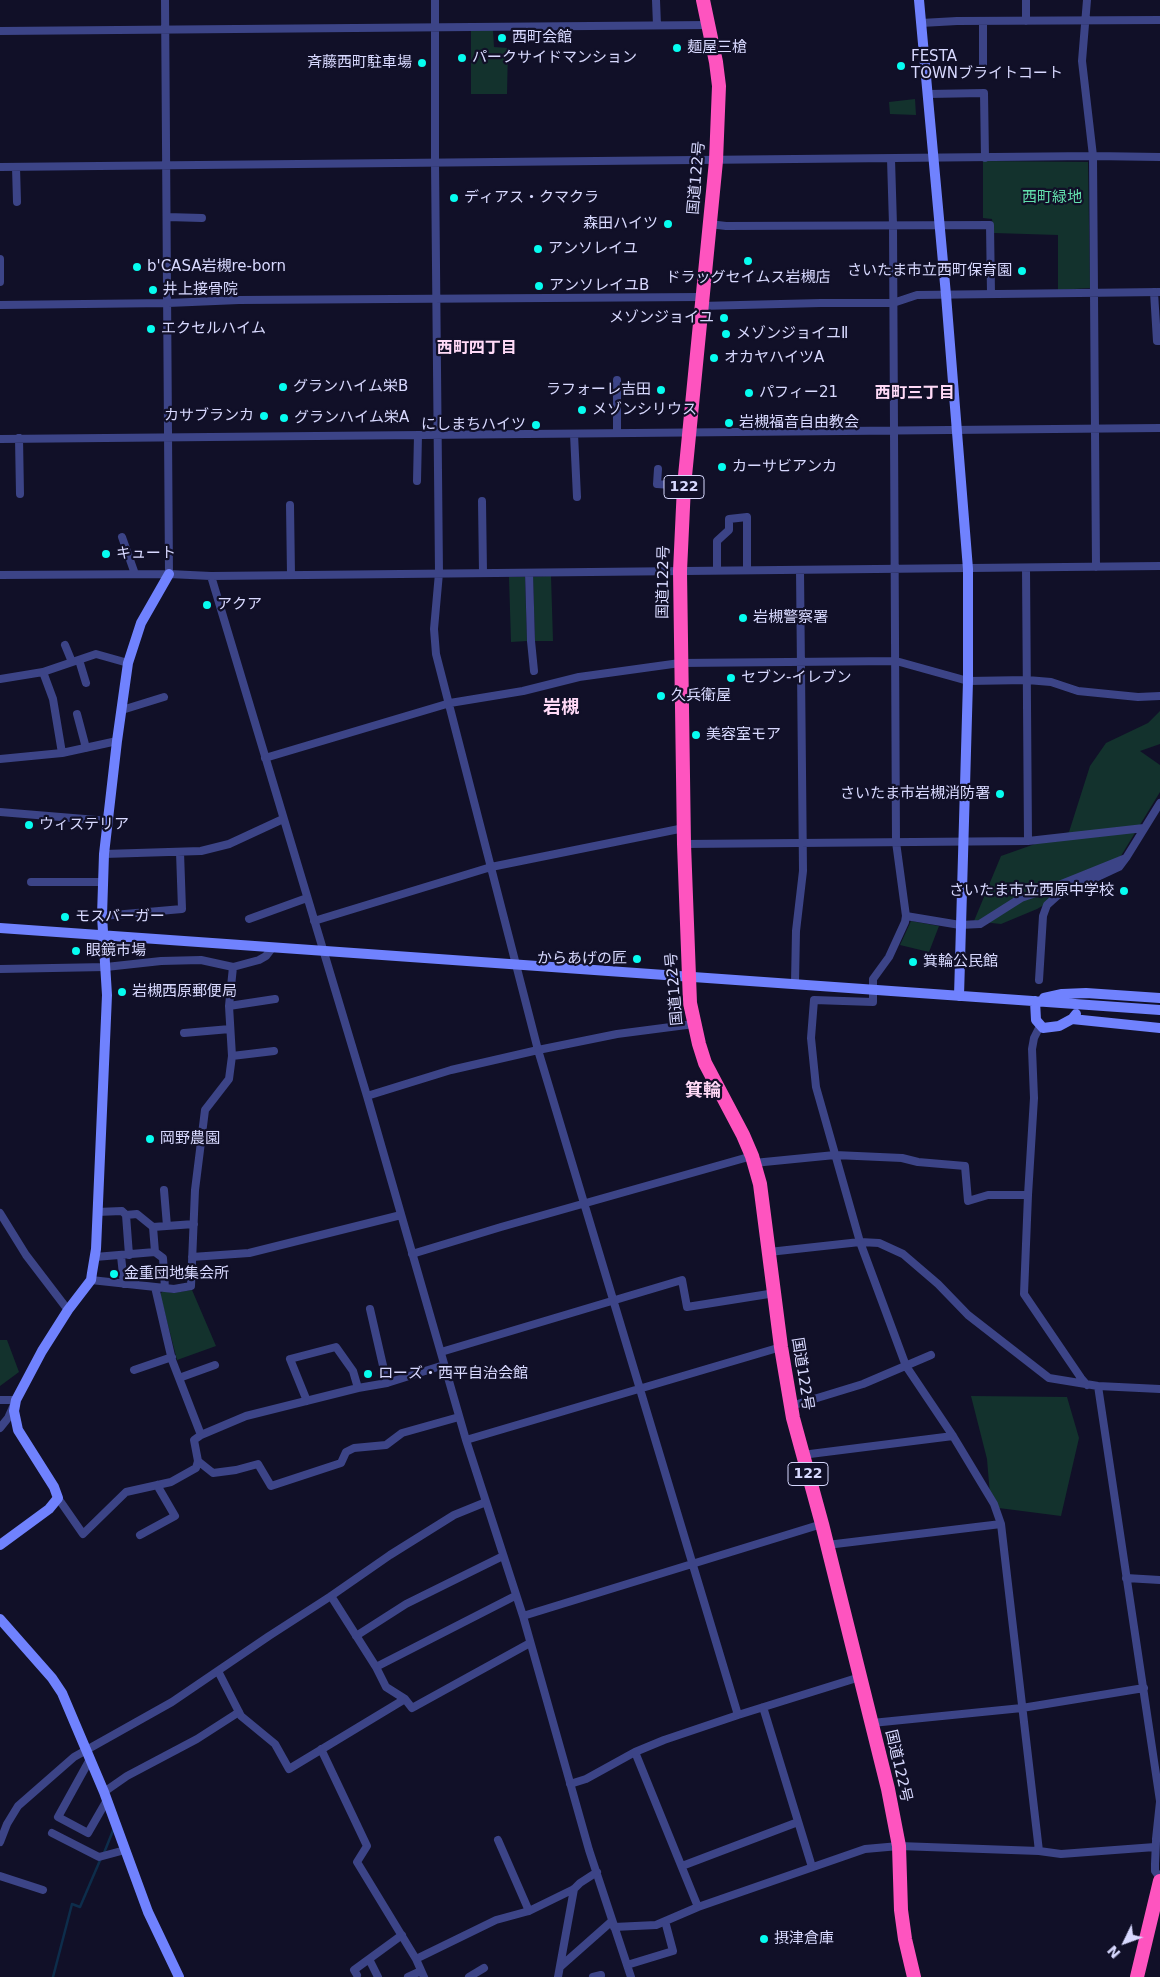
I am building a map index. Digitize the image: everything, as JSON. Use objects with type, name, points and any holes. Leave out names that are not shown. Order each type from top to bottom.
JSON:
[{"type":"highway","name":"国道122号","points":[[703,0],[719,86],[716,161],[688,432],[680,570],[684,844],[690,1002],[705,1063],[734,1117],[753,1160],[760,1184],[781,1347],[792,1406],[802,1455],[822,1524],[888,1789],[899,1846],[901,1910],[905,1939],[914,1977]]},
{"type":"highway","points":[[1137,1977],[1160,1879]]},
{"type":"street","points":[[0,1428],[8,1418],[42,1351],[68,1310],[91,1280],[95,1257],[106,995],[102,916],[104,854],[128,663],[140,623],[169,574],[165,0]]},
{"type":"street","points":[[435,0],[439,572],[434,629],[436,654],[538,1050],[738,1715]]},
{"type":"street","points":[[656,0],[657,25]]},
{"type":"street","points":[[919,0],[958,430],[968,569],[968,681],[959,996]]},
{"type":"street","points":[[1026,0],[1026,21]]},
{"type":"street","points":[[1087,0],[1082,61],[1093,156],[1096,567]]},
{"type":"street","points":[[921,23],[1160,20]]},
{"type":"street","points":[[982,21],[983,68]]},
{"type":"street","points":[[0,30],[709,26]]},
{"type":"street","points":[[928,94],[984,93],[985,158]]},
{"type":"street","points":[[0,167],[1093,156],[1160,157]]},
{"type":"street","points":[[891,159],[893,225],[896,842],[906,916],[888,957],[873,979],[873,1002],[814,1000],[811,1038],[816,1087],[860,1242],[906,1366],[953,1436],[994,1504],[1001,1524],[1039,1851]]},
{"type":"street","points":[[16,167],[17,202]]},
{"type":"street","points":[[167,217],[202,218]]},
{"type":"street","points":[[709,224],[726,226],[990,225],[991,294]]},
{"type":"street","points":[[0,259],[0,282]]},
{"type":"street","points":[[0,305],[168,303],[239,300],[893,303],[917,296],[1157,292],[1157,341],[1160,341]]},
{"type":"street","points":[[617,380],[617,433]]},
{"type":"street","points":[[0,439],[1160,428]]},
{"type":"street","points":[[574,434],[577,498]]},
{"type":"street","points":[[417,481],[418,435]]},
{"type":"street","points":[[19,438],[20,494]]},
{"type":"street","points":[[658,469],[658,484],[684,486]]},
{"type":"street","points":[[482,501],[483,573]]},
{"type":"street","points":[[290,505],[291,575]]},
{"type":"street","points":[[718,570],[717,540],[729,530],[729,518],[747,517],[747,570]]},
{"type":"street","points":[[122,537],[135,574]]},
{"type":"street","points":[[0,574],[169,574],[211,576],[439,572],[529,573],[1160,566]]},
{"type":"street","points":[[1026,568],[1028,841]]},
{"type":"street","points":[[795,984],[796,932],[803,871],[800,570]]},
{"type":"street","points":[[529,573],[534,671]]},
{"type":"street","points":[[211,576],[367,1096],[466,1440],[523,1616],[589,1850],[631,1977]]},
{"type":"street","points":[[65,645],[76,661],[86,683]]},
{"type":"street","points":[[0,678],[43,672],[96,654],[128,663]]},
{"type":"street","points":[[265,758],[450,703],[524,691],[579,677],[680,662],[896,661],[968,681],[1027,680],[1051,682],[1078,691],[1138,697],[1160,696]]},
{"type":"street","points":[[43,672],[53,699],[62,754]]},
{"type":"street","points":[[122,710],[164,697]]},
{"type":"street","points":[[77,714],[86,748]]},
{"type":"street","points":[[0,759],[62,754],[117,741]]},
{"type":"street","points":[[1039,980],[1043,916],[1047,905],[1057,896],[1119,867],[1160,803]]},
{"type":"street","points":[[0,812],[109,821]]},
{"type":"street","points":[[104,854],[201,851],[229,844],[283,819]]},
{"type":"street","points":[[314,921],[491,867],[684,828]]},
{"type":"street","points":[[684,844],[1028,841],[1144,828]]},
{"type":"street","points":[[102,916],[182,909],[180,852]]},
{"type":"street","points":[[906,916],[960,925],[980,924],[1021,898],[1126,858]]},
{"type":"street","points":[[31,882],[103,882]]},
{"type":"street","points":[[248,919],[307,898]]},
{"type":"street","points":[[0,928],[1157,1011]]},
{"type":"street","points":[[0,969],[106,967],[201,960],[233,967],[259,960],[266,956],[272,948]]},
{"type":"street","points":[[91,1280],[165,1288],[191,1286],[195,1190],[205,1110],[229,1079],[232,1056],[229,1006],[233,967]]},
{"type":"street","points":[[1035,1001],[1051,996],[1070,994],[1160,998]]},
{"type":"street","points":[[229,1006],[275,999]]},
{"type":"street","points":[[1035,1001],[1036,1020],[1040,1026],[1050,1028],[1059,1026],[1072,1018],[1082,1005]]},
{"type":"street","points":[[1072,1018],[1160,1028]]},
{"type":"street","points":[[367,1096],[451,1070],[538,1050],[617,1034],[694,1024]]},
{"type":"street","points":[[1040,1026],[1034,1038],[1032,1049],[1034,1098],[1024,1294],[1087,1385]]},
{"type":"street","points":[[184,1033],[230,1030]]},
{"type":"street","points":[[232,1056],[274,1051]]},
{"type":"street","points":[[412,1254],[584,1204],[753,1160],[835,1155],[902,1158],[918,1162],[964,1166],[968,1201],[988,1195],[1028,1195]]},
{"type":"street","points":[[164,1190],[167,1226]]},
{"type":"street","points":[[97,1212],[122,1211],[126,1215],[136,1214],[153,1227],[194,1224]]},
{"type":"street","points":[[0,1213],[26,1255],[68,1310]]},
{"type":"street","points":[[124,1284],[126,1215]]},
{"type":"street","points":[[192,1257],[249,1253],[401,1215]]},
{"type":"street","points":[[153,1227],[155,1252],[162,1258],[165,1288]]},
{"type":"street","points":[[769,1252],[860,1242],[879,1243],[903,1254],[938,1284],[968,1315],[1049,1378],[1087,1385],[1160,1389]]},
{"type":"street","points":[[95,1257],[155,1252]]},
{"type":"street","points":[[441,1352],[682,1280],[687,1307],[775,1293]]},
{"type":"street","points":[[155,1287],[172,1357],[200,1436]]},
{"type":"street","points":[[370,1309],[387,1383]]},
{"type":"street","points":[[307,1401],[290,1359],[336,1347],[354,1371],[358,1388]]},
{"type":"street","points":[[466,1440],[781,1347]]},
{"type":"street","points":[[792,1406],[863,1384],[931,1355]]},
{"type":"street","points":[[134,1370],[172,1357]]},
{"type":"street","points":[[179,1378],[215,1364]]},
{"type":"street","points":[[16,1400],[14,1410],[18,1430],[54,1488],[58,1498],[82,1534],[126,1492],[171,1482],[196,1468],[198,1461],[194,1440],[200,1436],[246,1416],[358,1388],[387,1383],[444,1365]]},
{"type":"street","points":[[1098,1386],[1144,1688],[1156,1740],[1160,1801],[1155,1831],[1155,1871],[1160,1879]]},
{"type":"street","points":[[0,1400],[16,1400]]},
{"type":"street","points":[[198,1461],[213,1473],[236,1470],[258,1464],[271,1486],[341,1462],[346,1452],[354,1448],[386,1445],[402,1432],[459,1416]]},
{"type":"street","points":[[802,1455],[953,1436]]},
{"type":"street","points":[[140,1535],[175,1516],[157,1485]]},
{"type":"street","points":[[0,1545],[49,1509],[58,1498]]},
{"type":"street","points":[[0,1842],[7,1824],[18,1806],[74,1757],[88,1756],[332,1596],[390,1555],[454,1515],[486,1502]]},
{"type":"street","points":[[523,1616],[822,1524]]},
{"type":"street","points":[[827,1546],[1001,1524]]},
{"type":"street","points":[[356,1636],[406,1604],[503,1556]]},
{"type":"street","points":[[1126,1578],[1160,1580]]},
{"type":"street","points":[[332,1596],[376,1667],[386,1687],[405,1699],[412,1708],[530,1643]]},
{"type":"street","points":[[376,1667],[515,1596]]},
{"type":"street","points":[[0,1619],[52,1678],[62,1693],[105,1796],[148,1912],[179,1977]]},
{"type":"street","points":[[218,1671],[241,1716],[275,1744],[289,1768],[405,1699]]},
{"type":"street","points":[[570,1784],[586,1778],[635,1752],[738,1715],[860,1677]]},
{"type":"street","points":[[872,1723],[1022,1708],[1144,1688]]},
{"type":"street","points":[[763,1707],[812,1867]]},
{"type":"street","points":[[88,1756],[58,1817],[88,1833],[105,1796],[127,1776],[197,1739],[239,1712]]},
{"type":"street","points":[[321,1749],[367,1846],[357,1862],[402,1935],[423,1974],[408,1977]]},
{"type":"street","points":[[635,1752],[698,1907]]},
{"type":"street","points":[[682,1866],[798,1822]]},
{"type":"street","points":[[52,1833],[99,1857],[125,1850]]},
{"type":"street","points":[[1155,1844],[1160,1833]]},
{"type":"street","points":[[498,1840],[529,1911]]},
{"type":"street","points":[[560,1967],[613,1924],[656,1924],[698,1907],[865,1849],[899,1846],[1039,1851],[1061,1854],[1155,1844]]},
{"type":"street","points":[[416,1959],[496,1920],[529,1911],[574,1889],[580,1882],[597,1872]]},
{"type":"street","points":[[0,1876],[43,1890]]},
{"type":"street","points":[[558,1977],[574,1889]]},
{"type":"street","points":[[627,1965],[673,1951],[665,1921]]},
{"type":"street","points":[[357,1975],[354,1970],[402,1935]]},
{"type":"street","points":[[369,1959],[378,1977]]},
{"type":"street","points":[[469,1977],[484,1968]]},
{"type":"green space","points":[[471,30],[493,30],[494,47],[508,48],[507,94],[471,94]]},
{"type":"green space","points":[[915,99],[916,115],[890,114],[889,102]]},
{"type":"green space","name":"西町緑地","points":[[983,161],[1088,162],[1090,288],[1058,290],[1058,235],[994,233],[992,219],[983,218]]},
{"type":"green space","points":[[551,576],[553,641],[535,641],[533,577]]},
{"type":"green space","points":[[509,577],[525,577],[527,641],[511,642]]},
{"type":"green space","points":[[1160,711],[1160,744],[1140,751],[1160,765],[1160,792],[1116,864],[1037,909],[1001,924],[974,921],[1001,856],[1069,832],[1090,766],[1106,743],[1148,723]]},
{"type":"green space","points":[[911,921],[939,926],[929,952],[900,945]]},
{"type":"green space","points":[[192,1290],[216,1346],[177,1360],[160,1294],[163,1291],[173,1293]]},
{"type":"green space","points":[[0,1340],[7,1340],[19,1372],[0,1386]]},
{"type":"green space","points":[[971,1396],[1067,1397],[1079,1438],[1061,1516],[991,1507],[987,1459]]},
{"type":"waterway","points":[[104,1853],[114,1828]]},
{"type":"waterway","points":[[53,1977],[72,1904],[80,1907],[101,1858]]},
{"type":"place","name":"西町会館","points":[[502,38]]},
{"type":"place","name":"麺屋三槍","points":[[677,48]]},
{"type":"place","name":"パークサイドマンション","points":[[462,58]]},
{"type":"place","name":"斉藤西町駐車場","points":[[422,63]]},
{"type":"place","name":"FESTA TOWNブライトコート","points":[[901,66]]},
{"type":"place","name":"ディアス・クマクラ","points":[[454,198]]},
{"type":"place","name":"森田ハイツ","points":[[668,224]]},
{"type":"place","name":"アンソレイユ","points":[[538,249]]},
{"type":"place","name":"ドラッグセイムス岩槻店","points":[[748,261]]},
{"type":"place","name":"b'CASA岩槻re-born","points":[[137,267]]},
{"type":"place","name":"さいたま市立西町保育園","points":[[1022,271]]},
{"type":"place","name":"アンソレイユB","points":[[539,286]]},
{"type":"place","name":"井上接骨院","points":[[153,290]]},
{"type":"place","name":"メゾンジョイユ","points":[[724,318]]},
{"type":"place","name":"エクセルハイム","points":[[151,329]]},
{"type":"place","name":"メゾンジョイユⅡ","points":[[726,334]]},
{"type":"place","name":"オカヤハイツA","points":[[714,358]]},
{"type":"place","name":"グランハイム栄B","points":[[283,387]]},
{"type":"place","name":"ラフォーレ吉田","points":[[661,390]]},
{"type":"place","name":"パフィー21","points":[[749,393]]},
{"type":"place","name":"メゾンシリウス","points":[[582,410]]},
{"type":"place","name":"カサブランカ","points":[[264,416]]},
{"type":"place","name":"グランハイム栄A","points":[[284,418]]},
{"type":"place","name":"岩槻福音自由教会","points":[[729,423]]},
{"type":"place","name":"にしまちハイツ","points":[[536,425]]},
{"type":"place","name":"カーサビアンカ","points":[[722,467]]},
{"type":"place","name":"キュート","points":[[106,554]]},
{"type":"place","name":"アクア","points":[[207,605]]},
{"type":"place","name":"岩槻警察署","points":[[743,618]]},
{"type":"place","name":"セブン-イレブン","points":[[731,678]]},
{"type":"place","name":"久兵衛屋","points":[[661,696]]},
{"type":"place","name":"美容室モア","points":[[696,735]]},
{"type":"place","name":"さいたま市岩槻消防署","points":[[1000,794]]},
{"type":"place","name":"ウィステリア","points":[[29,825]]},
{"type":"place","name":"さいたま市立西原中学校","points":[[1124,891]]},
{"type":"place","name":"モスバーガー","points":[[65,917]]},
{"type":"place","name":"眼鏡市場","points":[[76,951]]},
{"type":"place","name":"からあげの匠","points":[[637,959]]},
{"type":"place","name":"箕輪公民館","points":[[913,962]]},
{"type":"place","name":"岩槻西原郵便局","points":[[122,992]]},
{"type":"place","name":"岡野農園","points":[[150,1139]]},
{"type":"place","name":"金重団地集会所","points":[[114,1274]]},
{"type":"place","name":"ローズ・西平自治会館","points":[[368,1374]]},
{"type":"place","name":"摂津倉庫","points":[[764,1939]]},
{"type":"district","name":"西町四丁目","points":[[477,349]]},
{"type":"district","name":"西町三丁目","points":[[915,394]]},
{"type":"district","name":"岩槻","points":[[561,708]]},
{"type":"district","name":"箕輪","points":[[703,1091]]}]
